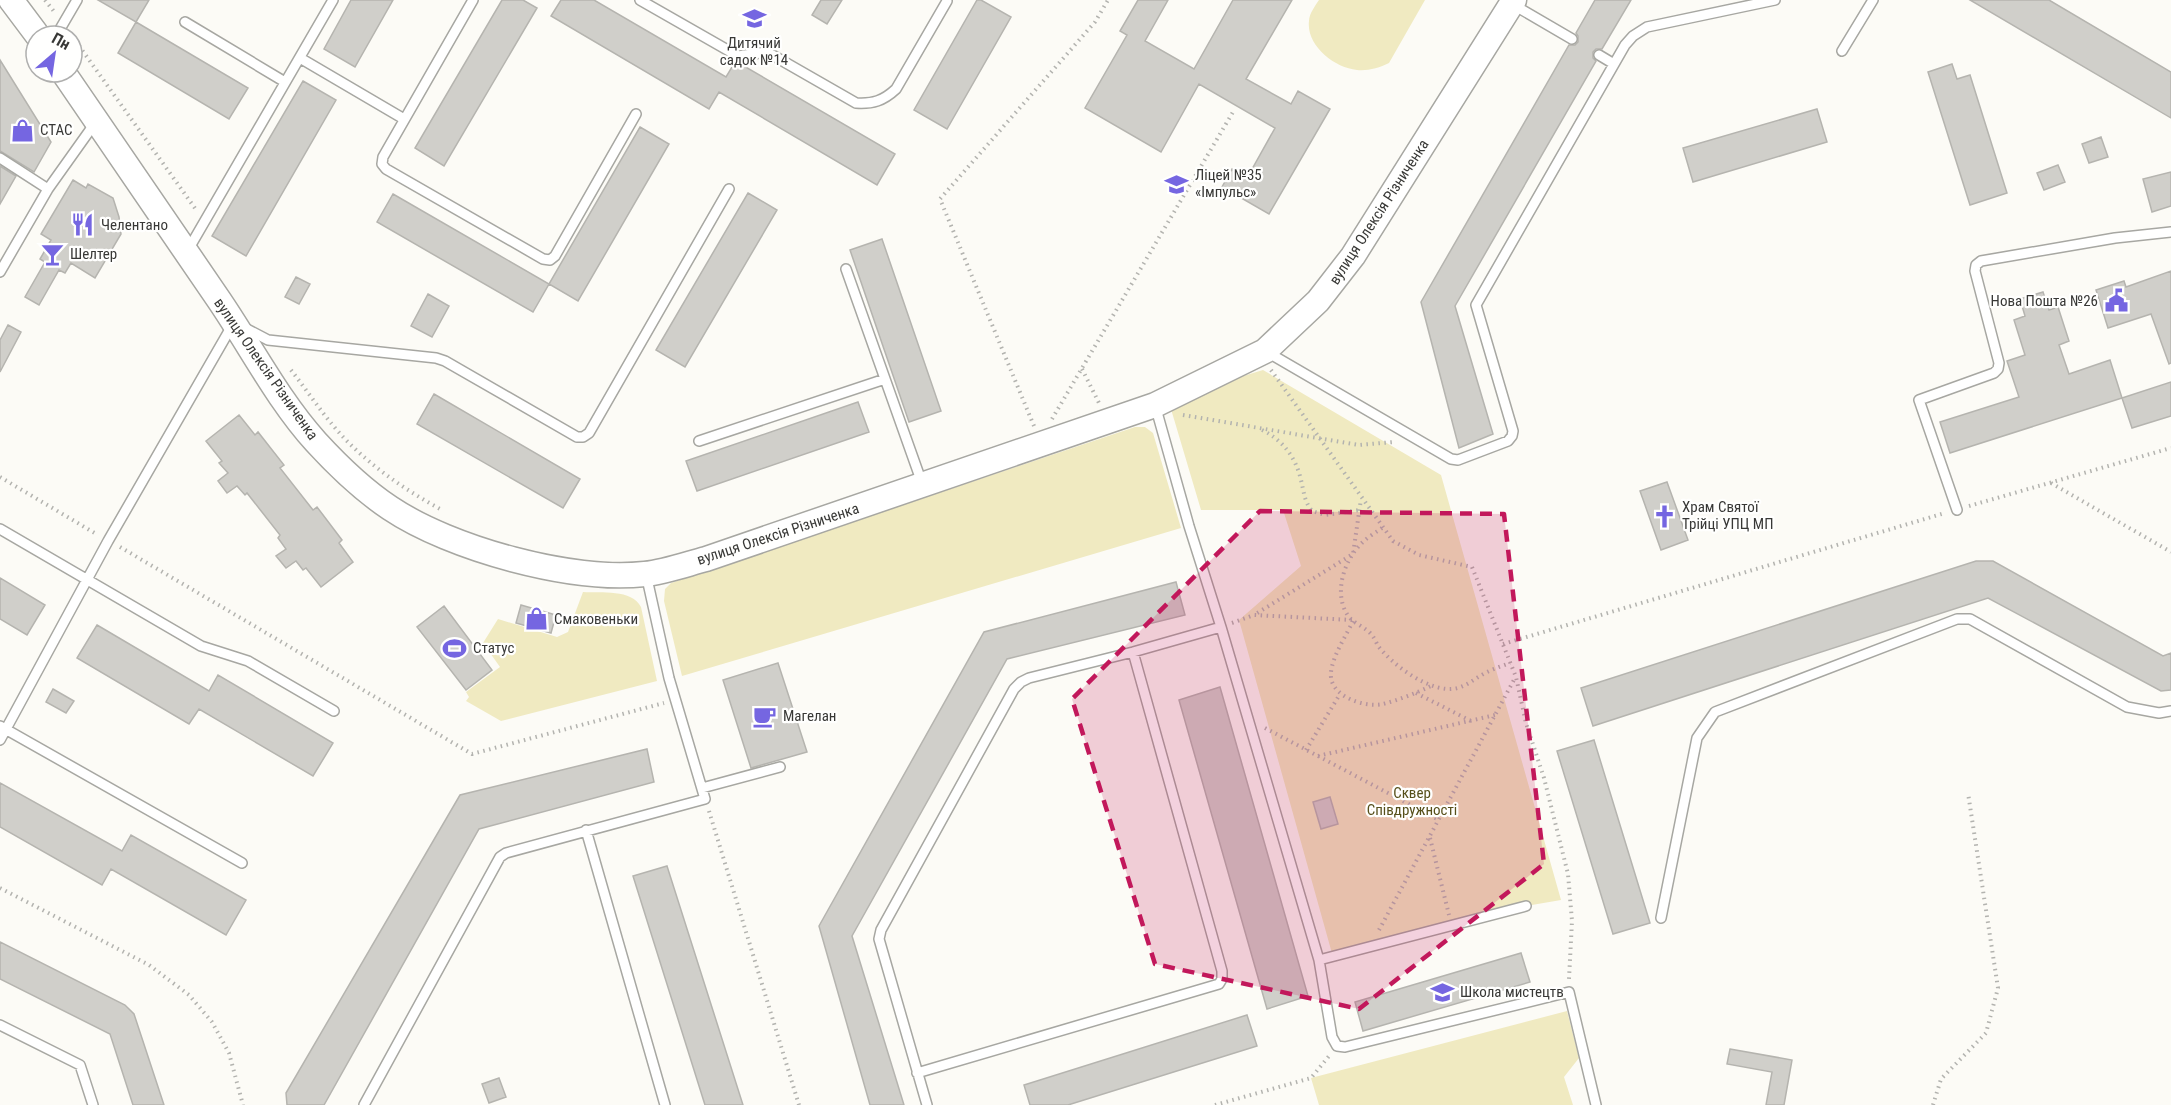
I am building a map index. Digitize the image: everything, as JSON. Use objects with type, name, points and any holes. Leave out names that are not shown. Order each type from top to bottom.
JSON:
[{"type":"street","points":[[11,0],[29,24]]},
{"type":"street","name":"вулиця Олексія Різниченка","points":[[71,84],[234,322],[285,402],[314,440],[347,474],[390,508],[438,534],[499,555],[578,574],[646,574],[706,559],[922,485],[1156,410],[1268,360],[1353,256],[1513,2]]},
{"type":"lane","points":[[63,24],[77,0]]},
{"type":"lane","points":[[186,253],[333,0]]},
{"type":"lane","points":[[473,0],[383,158],[382,164],[386,169],[543,259],[550,260],[555,256],[636,114]]},
{"type":"lane","points":[[640,0],[738,56],[767,52],[856,103],[864,104],[873,104],[886,98],[896,88],[946,2]]},
{"type":"lane","points":[[1268,360],[1454,461],[1508,441],[1513,430],[1476,305],[1624,45],[1647,27],[1774,0]]},
{"type":"lane","points":[[1842,51],[1873,0]]},
{"type":"lane","points":[[1513,2],[1572,39]]},
{"type":"lane","points":[[185,22],[285,82]]},
{"type":"lane","points":[[1599,55],[1614,64]]},
{"type":"lane","points":[[300,58],[404,119]]},
{"type":"lane","points":[[0,272],[48,189],[96,121]]},
{"type":"lane","points":[[0,158],[48,189]]},
{"type":"lane","points":[[0,740],[3,728],[234,322],[267,340],[436,358],[577,436],[583,437],[589,433],[729,189]]},
{"type":"lane","points":[[1958,510],[1919,400],[1994,373],[1998,369],[1999,363],[1975,271],[1976,265],[1981,261],[2171,232]]},
{"type":"lane","points":[[846,269],[922,485]]},
{"type":"lane","points":[[699,441],[885,379]]},
{"type":"lane","points":[[1156,410],[1319,960],[1332,1038],[1337,1046],[1345,1047],[1569,992],[1596,1105]]},
{"type":"lane","points":[[0,529],[201,646],[248,661],[334,711]]},
{"type":"lane","points":[[364,1105],[500,857],[506,853],[586,830],[705,799],[676,700],[646,574]]},
{"type":"lane","points":[[1660,918],[1697,738],[1715,712],[1957,619],[1970,619],[2127,707],[2159,713],[2171,711]]},
{"type":"lane","points":[[927,1105],[880,947],[881,930],[1014,689],[1029,678],[1221,627]]},
{"type":"lane","points":[[917,1073],[1219,984],[1222,979],[1222,971],[1133,652]]},
{"type":"lane","points":[[3,728],[242,863]]},
{"type":"lane","points":[[702,788],[780,767]]},
{"type":"lane","points":[[586,830],[665,1105]]},
{"type":"lane","points":[[1319,960],[1526,906]]},
{"type":"lane","points":[[0,1025],[80,1065],[93,1105]]},
{"type":"path","points":[[1035,430],[940,199],[1095,22],[1108,0]]},
{"type":"path","points":[[84,53],[204,222]]},
{"type":"path","points":[[1048,426],[1233,112]]},
{"type":"path","points":[[1268,360],[1361,499],[1393,541],[1419,555],[1472,567],[1516,677],[1526,723],[1544,778],[1568,873],[1572,921],[1569,992]]},
{"type":"path","points":[[1082,369],[1101,408]]},
{"type":"path","points":[[1156,410],[1359,445],[1418,440]]},
{"type":"path","points":[[1255,427],[1276,439],[1287,449],[1296,465],[1305,500],[1312,512],[1325,515],[1360,510]]},
{"type":"path","points":[[1503,644],[2171,448]]},
{"type":"path","points":[[0,477],[472,754],[676,700]]},
{"type":"path","points":[[2050,483],[2171,552]]},
{"type":"path","points":[[1221,627],[1254,615],[1353,554],[1361,499]]},
{"type":"path","points":[[1382,528],[1360,544],[1346,571],[1341,596],[1343,606],[1353,621],[1371,634],[1378,646],[1389,657],[1432,686],[1449,689],[1463,687],[1484,674],[1510,663]]},
{"type":"path","points":[[1254,615],[1353,621]]},
{"type":"path","points":[[1353,621],[1330,672],[1332,686],[1340,694],[1369,704],[1382,704],[1432,686]]},
{"type":"path","points":[[1370,947],[1516,677]]},
{"type":"path","points":[[1415,693],[1471,721]]},
{"type":"path","points":[[1306,750],[1340,694]]},
{"type":"path","points":[[1318,756],[1495,715]]},
{"type":"path","points":[[1248,719],[1439,820]]},
{"type":"path","points":[[1933,1105],[1941,1080],[1986,1033],[1998,988],[1968,793]]},
{"type":"path","points":[[705,799],[799,1105]]},
{"type":"path","points":[[1430,837],[1452,925]]},
{"type":"path","points":[[0,888],[149,964],[189,995],[212,1022],[229,1053],[243,1105]]},
{"type":"path","points":[[1215,1105],[1311,1078],[1337,1046]]},
{"type":"highlighted area","points":[[1260,511],[1504,514],[1544,864],[1359,1009],[1155,964],[1072,699]]},
{"type":"green space","points":[[1319,0],[1425,0],[1389,63],[1373,69],[1361,70],[1339,65],[1317,47],[1309,30],[1309,21]]},
{"type":"green space","name":"Сквер Співдружності","points":[[1263,370],[1441,475],[1561,900],[1526,906],[1333,957],[1239,620],[1301,566],[1283,510],[1201,510],[1168,399]]},
{"type":"green space","points":[[1135,427],[1145,427],[1153,433],[1181,528],[682,676],[664,601],[665,589],[671,583]]},
{"type":"green space","points":[[583,592],[615,593],[637,601],[641,607],[657,681],[501,721],[466,701],[469,697],[466,692],[500,667],[483,643],[498,619],[557,637],[568,632]]},
{"type":"green space","points":[[1567,1011],[1579,1058],[1564,1077],[1573,1105],[1319,1105],[1311,1078]]},
{"type":"building","points":[[98,0],[149,0],[136,22]]},
{"type":"building","points":[[351,0],[393,0],[355,67],[324,49]]},
{"type":"building","points":[[502,0],[523,0],[537,8],[444,166],[415,148]]},
{"type":"building","points":[[561,0],[594,0],[726,77],[737,62],[895,154],[877,185],[719,92],[709,109],[551,16]]},
{"type":"building","points":[[821,0],[842,0],[827,24],[812,15]]},
{"type":"building","points":[[977,0],[1011,17],[947,129],[914,110]]},
{"type":"building","points":[[1138,0],[1168,0],[1145,41],[1194,69],[1233,0],[1292,0],[1246,79],[1291,104],[1298,91],[1330,109],[1269,214],[1222,187],[1232,169],[1247,178],[1275,128],[1199,84],[1161,152],[1085,108],[1127,35],[1120,31]]},
{"type":"building","points":[[1595,0],[1631,0],[1602,49],[1596,49],[1593,52],[1593,58],[1596,61],[1455,306],[1493,434],[1459,448],[1421,302],[1569,45],[1575,45],[1578,42],[1576,33]]},
{"type":"building","points":[[1970,0],[2049,0],[2171,72],[2171,118]]},
{"type":"building","points":[[136,22],[248,88],[229,119],[118,53]]},
{"type":"building","name":"СТАС","points":[[0,60],[51,142],[34,172],[0,151]]},
{"type":"building","points":[[1952,64],[1957,79],[1970,75],[2007,193],[1970,205],[1928,72]]},
{"type":"building","points":[[303,81],[336,100],[246,256],[212,236]]},
{"type":"building","points":[[1817,109],[1827,142],[1693,182],[1683,148]]},
{"type":"building","points":[[640,127],[669,144],[578,301],[549,284]]},
{"type":"building","points":[[2101,137],[2108,157],[2089,163],[2082,144]]},
{"type":"building","points":[[2058,165],[2065,182],[2044,190],[2037,173]]},
{"type":"building","points":[[0,166],[16,176],[0,204]]},
{"type":"building","points":[[2171,172],[2171,206],[2152,212],[2143,179]]},
{"type":"building","name":"Челентано","points":[[73,180],[86,188],[88,184],[113,198],[121,234],[95,278],[71,263],[65,273],[59,270],[39,305],[25,297],[45,262],[40,259],[51,240],[41,234]]},
{"type":"building","points":[[748,193],[777,210],[685,367],[656,350]]},
{"type":"building","points":[[393,194],[549,284],[533,312],[377,222]]},
{"type":"building","points":[[882,239],[941,411],[909,422],[850,250]]},
{"type":"building","points":[[2171,271],[2171,363],[2169,364],[2151,314],[2108,328],[2096,290],[2124,281],[2126,287]]},
{"type":"building","points":[[296,277],[310,284],[299,304],[285,297]]},
{"type":"building","points":[[2043,292],[2049,310],[2058,307],[2069,341],[2059,345],[2069,374],[2110,360],[2122,398],[1950,453],[1940,422],[2019,397],[2007,361],[2025,355],[2014,320],[2025,316],[2020,299]]},
{"type":"building","points":[[428,294],[449,306],[432,337],[411,326]]},
{"type":"building","points":[[8,325],[21,332],[0,372],[0,340]]},
{"type":"building","points":[[2171,382],[2171,416],[2132,428],[2122,398]]},
{"type":"building","points":[[434,394],[580,479],[563,508],[417,424]]},
{"type":"building","points":[[858,402],[869,432],[697,491],[686,461]]},
{"type":"building","points":[[239,415],[255,435],[258,432],[284,465],[280,468],[313,510],[317,507],[342,540],[339,543],[353,562],[321,587],[306,568],[303,570],[296,561],[286,568],[276,556],[286,549],[278,538],[280,535],[247,493],[245,495],[237,486],[227,493],[218,481],[228,473],[219,463],[222,461],[206,441]]},
{"type":"building","name":"Храм Святої Трійці УПЦ МП","points":[[1667,482],[1688,540],[1661,550],[1640,491]]},
{"type":"building","points":[[1976,561],[1993,561],[2163,656],[2171,653],[2171,690],[2161,691],[1988,598],[1593,726],[1581,688]]},
{"type":"building","points":[[0,578],[45,605],[27,635],[0,619]]},
{"type":"building","points":[[1176,582],[1185,615],[1007,659],[852,936],[904,1105],[870,1105],[819,926],[984,632]]},
{"type":"building","name":"Смаковеньки","points":[[521,605],[556,615],[551,633],[516,623]]},
{"type":"building","name":"Статус","points":[[444,606],[492,670],[466,690],[417,627]]},
{"type":"building","points":[[97,625],[209,691],[218,675],[333,743],[313,776],[199,709],[189,724],[77,658]]},
{"type":"building","name":"Магелан","points":[[778,663],[807,752],[751,768],[723,680]]},
{"type":"building","points":[[1220,687],[1308,996],[1267,1009],[1179,700]]},
{"type":"building","points":[[53,689],[74,701],[66,713],[46,702]]},
{"type":"building","points":[[1594,740],[1650,923],[1613,934],[1557,751]]},
{"type":"building","points":[[647,749],[654,782],[479,829],[324,1105],[287,1105],[286,1093],[460,795]]},
{"type":"building","points":[[0,783],[122,851],[131,835],[246,900],[226,935],[111,869],[102,885],[0,827]]},
{"type":"building","points":[[1330,797],[1338,824],[1321,829],[1313,802]]},
{"type":"building","points":[[667,866],[743,1105],[705,1105],[633,876]]},
{"type":"building","points":[[0,942],[125,1005],[134,1014],[164,1105],[133,1105],[110,1034],[0,979]]},
{"type":"building","name":"Школа мистецтв","points":[[1521,953],[1530,982],[1363,1031],[1355,1002]]},
{"type":"building","points":[[1247,1015],[1257,1046],[1068,1105],[1030,1105],[1024,1085]]},
{"type":"building","points":[[1730,1049],[1792,1060],[1784,1105],[1766,1105],[1772,1072],[1727,1064]]},
{"type":"building","points":[[499,1078],[506,1097],[489,1103],[482,1084]]},
{"type":"place","name":"Дитячий садок №14","points":[[754,19]]},
{"type":"place","name":"СТАС","points":[[22,130]]},
{"type":"place","name":"Ліцей №35 «Імпульс»","points":[[1177,184]]},
{"type":"place","name":"Челентано","points":[[83,225]]},
{"type":"place","name":"Шелтер","points":[[52,254]]},
{"type":"place","name":"Нова Пошта №26","points":[[2116,301]]},
{"type":"place","name":"Храм Святої Трійці УПЦ МП","points":[[1664,516]]},
{"type":"place","name":"Смаковеньки","points":[[536,619]]},
{"type":"place","name":"Статус","points":[[455,648]]},
{"type":"place","name":"Магелан","points":[[765,716]]},
{"type":"place","name":"Школа мистецтв","points":[[1442,992]]}]
